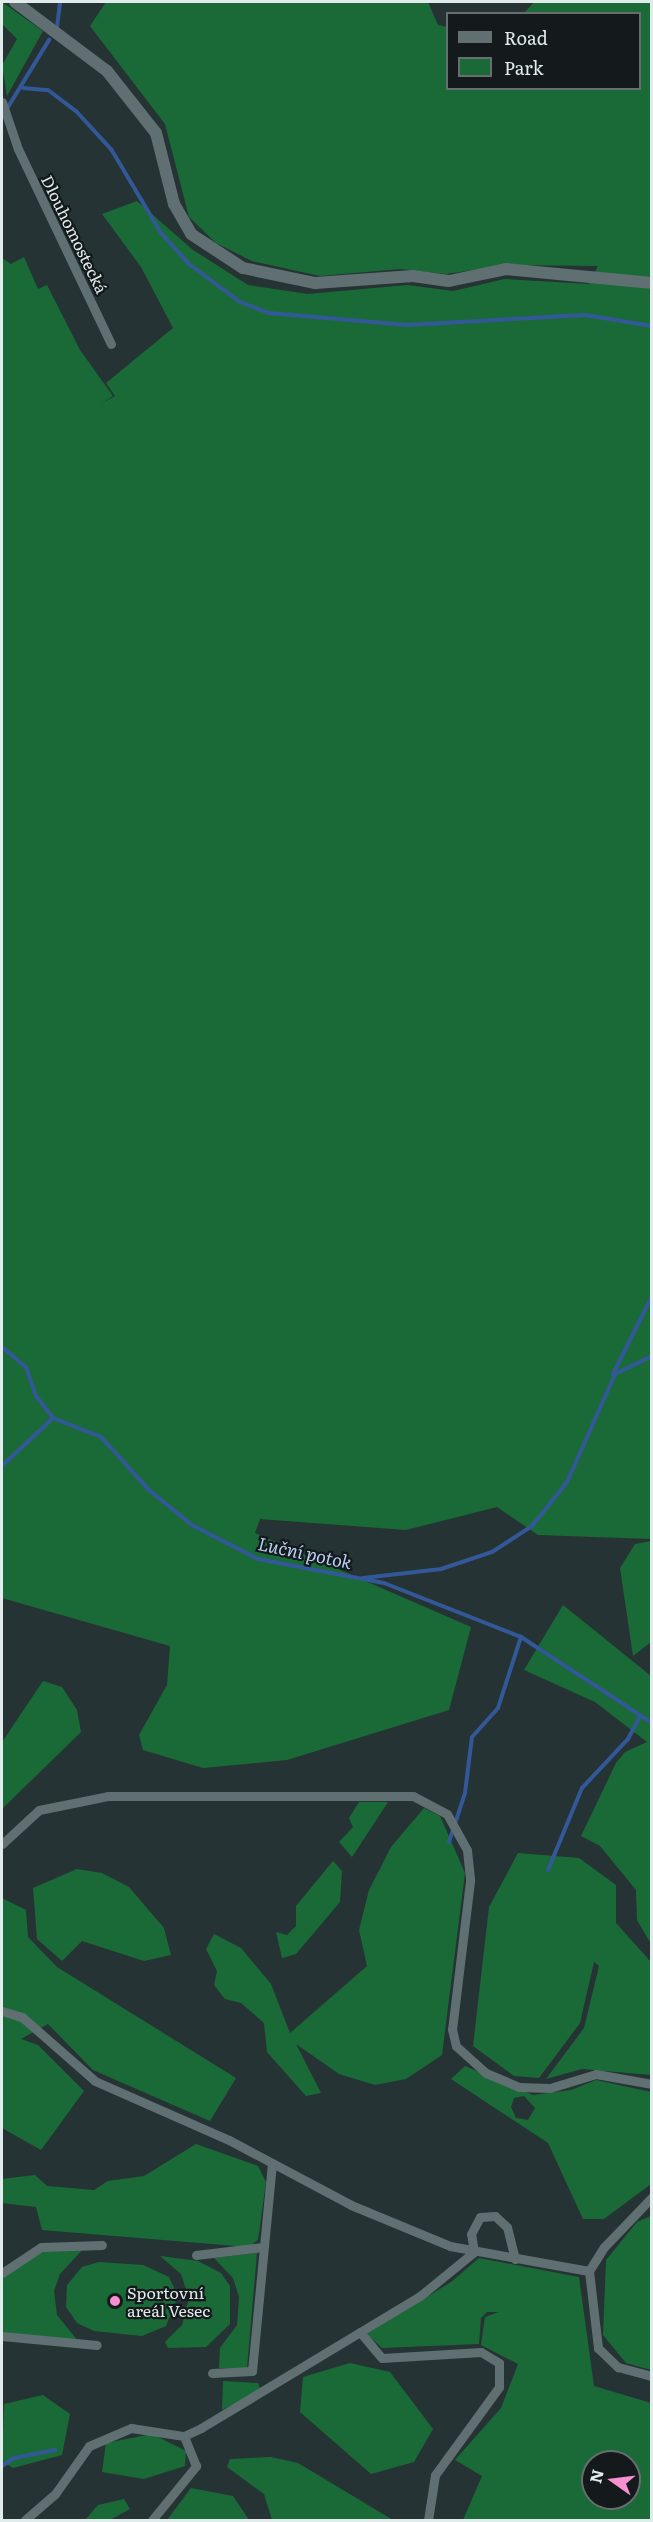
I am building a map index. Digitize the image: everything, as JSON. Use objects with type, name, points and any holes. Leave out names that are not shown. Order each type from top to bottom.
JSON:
[{"type":"street","points":[[15,2],[107,71],[156,133],[174,204],[191,234],[243,268],[315,283],[413,276],[449,281],[506,269],[651,283]]},
{"type":"street","name":"Dlouhomostecká","points":[[2,102],[15,137],[111,344]]},
{"type":"street","points":[[2,1844],[39,1810],[108,1796],[413,1796],[447,1814],[467,1850],[470,1881],[452,2029],[456,2046],[486,2073],[519,2087],[550,2088],[596,2074],[651,2084]]},
{"type":"street","points":[[2,2011],[22,2016],[95,2081],[272,2163],[351,2205],[474,2252],[589,2271]]},
{"type":"street","points":[[212,2373],[252,2371],[272,2163]]},
{"type":"street","points":[[651,2197],[604,2247],[589,2271],[598,2348],[618,2367],[651,2376]]},
{"type":"street","points":[[474,2252],[471,2234],[480,2217],[495,2216],[507,2227],[515,2259]]},
{"type":"street","points":[[2,2273],[41,2247],[102,2245]]},
{"type":"street","points":[[196,2255],[263,2247]]},
{"type":"street","points":[[25,2520],[55,2494],[89,2446],[130,2428],[184,2436],[360,2332],[474,2252]]},
{"type":"street","points":[[360,2332],[382,2358],[482,2352],[499,2363],[499,2387],[435,2475],[428,2520]]},
{"type":"street","points":[[2,2336],[97,2345]]},
{"type":"street","points":[[152,2520],[196,2466],[184,2436]]},
{"type":"green space","points":[[2,2],[43,31],[7,96],[2,65],[17,39],[2,24]]},
{"type":"green space","points":[[106,2],[428,2],[438,25],[446,27],[446,90],[641,90],[641,12],[525,12],[534,2],[651,2],[651,1539],[538,1535],[497,1507],[406,1530],[260,1519],[255,1533],[471,1627],[449,1710],[287,1760],[203,1768],[143,1750],[139,1735],[167,1685],[170,1646],[2,1598],[2,258],[11,264],[24,257],[38,289],[47,285],[80,350],[113,396],[101,404],[115,396],[106,383],[173,328],[141,267],[102,214],[137,201],[193,250],[248,285],[308,294],[407,285],[453,291],[505,279],[589,284],[598,266],[507,265],[446,274],[400,269],[320,276],[252,261],[216,243],[189,217],[165,124],[90,26]]},
{"type":"green space","points":[[651,1541],[651,1642],[633,1656],[620,1568],[635,1544]]},
{"type":"green space","points":[[563,1605],[651,1676],[651,1944],[637,1920],[636,1890],[600,1846],[581,1836],[616,1763],[625,1752],[647,1742],[595,1702],[524,1670]]},
{"type":"green space","points":[[43,1681],[62,1687],[77,1710],[81,1732],[2,1809],[2,1742]]},
{"type":"green space","points":[[359,1802],[388,1802],[352,1857],[339,1842],[353,1827],[349,1818]]},
{"type":"green space","points":[[424,1808],[440,1816],[465,1873],[442,2055],[406,2079],[375,2085],[339,2074],[296,2044],[321,2093],[306,2096],[267,2052],[264,2023],[241,2003],[225,1999],[214,1985],[217,1971],[206,1949],[214,1934],[241,1948],[271,1984],[290,2033],[367,1966],[359,1930],[369,1890],[391,1847]]},
{"type":"green space","points":[[518,1853],[579,1858],[616,1885],[616,1923],[651,1962],[651,2075],[582,2069],[546,2079],[584,2028],[599,1966],[594,1962],[580,2023],[539,2078],[514,2076],[473,2046],[489,1907]]},
{"type":"green space","points":[[333,1861],[342,1871],[340,1902],[296,1954],[282,1958],[276,1932],[287,1935],[296,1926],[296,1906]]},
{"type":"green space","points":[[77,1869],[102,1873],[129,1887],[164,1928],[171,1955],[144,1961],[82,1941],[62,1961],[37,1939],[33,1888]]},
{"type":"green space","points":[[2,1898],[26,1910],[28,1937],[57,1967],[236,2078],[210,2121],[93,2070],[48,2024],[21,2039],[38,2045],[84,2091],[41,2150],[2,2128]]},
{"type":"green space","points":[[465,2066],[533,2095],[571,2090],[596,2080],[651,2092],[651,2184],[604,2219],[583,2219],[548,2143],[451,2079]],"holes":[[[524,2096],[535,2108],[528,2120],[516,2118],[511,2107],[514,2098]]]},
{"type":"green space","points":[[196,2144],[258,2166],[266,2182],[258,2240],[248,2247],[42,2230],[36,2207],[2,2203],[2,2179],[35,2175],[47,2186],[94,2190],[108,2181],[144,2176]]},
{"type":"green space","points":[[651,2216],[651,2370],[626,2363],[603,2335],[606,2260],[637,2222]]},
{"type":"green space","points":[[83,2249],[60,2274],[54,2291],[57,2315],[78,2341],[2,2334],[2,2277],[45,2251]]},
{"type":"green space","points":[[257,2253],[247,2368],[219,2368],[220,2348],[237,2325],[239,2297],[233,2278],[214,2258]]},
{"type":"green space","points":[[160,2256],[198,2261],[221,2273],[230,2286],[230,2324],[206,2347],[168,2348],[165,2342],[182,2325],[189,2298],[181,2274]]},
{"type":"green space","points":[[479,2258],[579,2277],[594,2386],[651,2403],[651,2520],[463,2520],[482,2476],[455,2460],[501,2408],[518,2364],[481,2345],[485,2317],[499,2312],[487,2312],[481,2318],[479,2344],[382,2348],[367,2334],[451,2282]]},
{"type":"green space","points":[[99,2262],[143,2265],[169,2277],[178,2296],[166,2326],[142,2336],[94,2331],[77,2323],[66,2307],[67,2285],[82,2267]]},
{"type":"green space","points":[[350,2363],[390,2372],[433,2429],[414,2462],[371,2474],[300,2412],[303,2377]]},
{"type":"green space","points":[[223,2381],[258,2383],[261,2391],[222,2410]]},
{"type":"green space","points":[[43,2395],[70,2414],[62,2455],[13,2468],[2,2461],[4,2404]]},
{"type":"green space","points":[[152,2434],[186,2451],[185,2466],[144,2479],[102,2472],[106,2443]]},
{"type":"green space","points":[[271,2457],[298,2463],[393,2520],[272,2520],[264,2494],[227,2467],[230,2459]]},
{"type":"green space","points":[[191,2488],[233,2496],[249,2520],[167,2520]]},
{"type":"green space","points":[[124,2499],[130,2509],[110,2520],[85,2520],[98,2505]]},
{"type":"waterway","points":[[57,27],[60,2]]},
{"type":"waterway","points":[[8,107],[49,40]]},
{"type":"waterway","points":[[23,88],[48,90],[76,111],[111,149],[161,233],[189,264],[240,302],[268,313],[407,325],[585,315],[652,326]]},
{"type":"waterway","points":[[613,1374],[652,1296]]},
{"type":"waterway","name":"Luční potok","points":[[2,1347],[26,1367],[36,1396],[53,1418],[101,1437],[149,1490],[192,1525],[258,1559],[384,1583],[521,1637],[652,1723]]},
{"type":"waterway","points":[[363,1578],[441,1569],[492,1552],[532,1526],[567,1482],[615,1374],[652,1356]]},
{"type":"waterway","points":[[2,1466],[53,1418]]},
{"type":"waterway","points":[[449,1842],[465,1793],[472,1737],[498,1708],[521,1637]]},
{"type":"waterway","points":[[548,1870],[582,1788],[628,1739],[641,1715]]},
{"type":"waterway","points":[[2,2466],[14,2458],[55,2450]]},
{"type":"place","name":"Sportovní areál Vesec","points":[[115,2301]]}]
